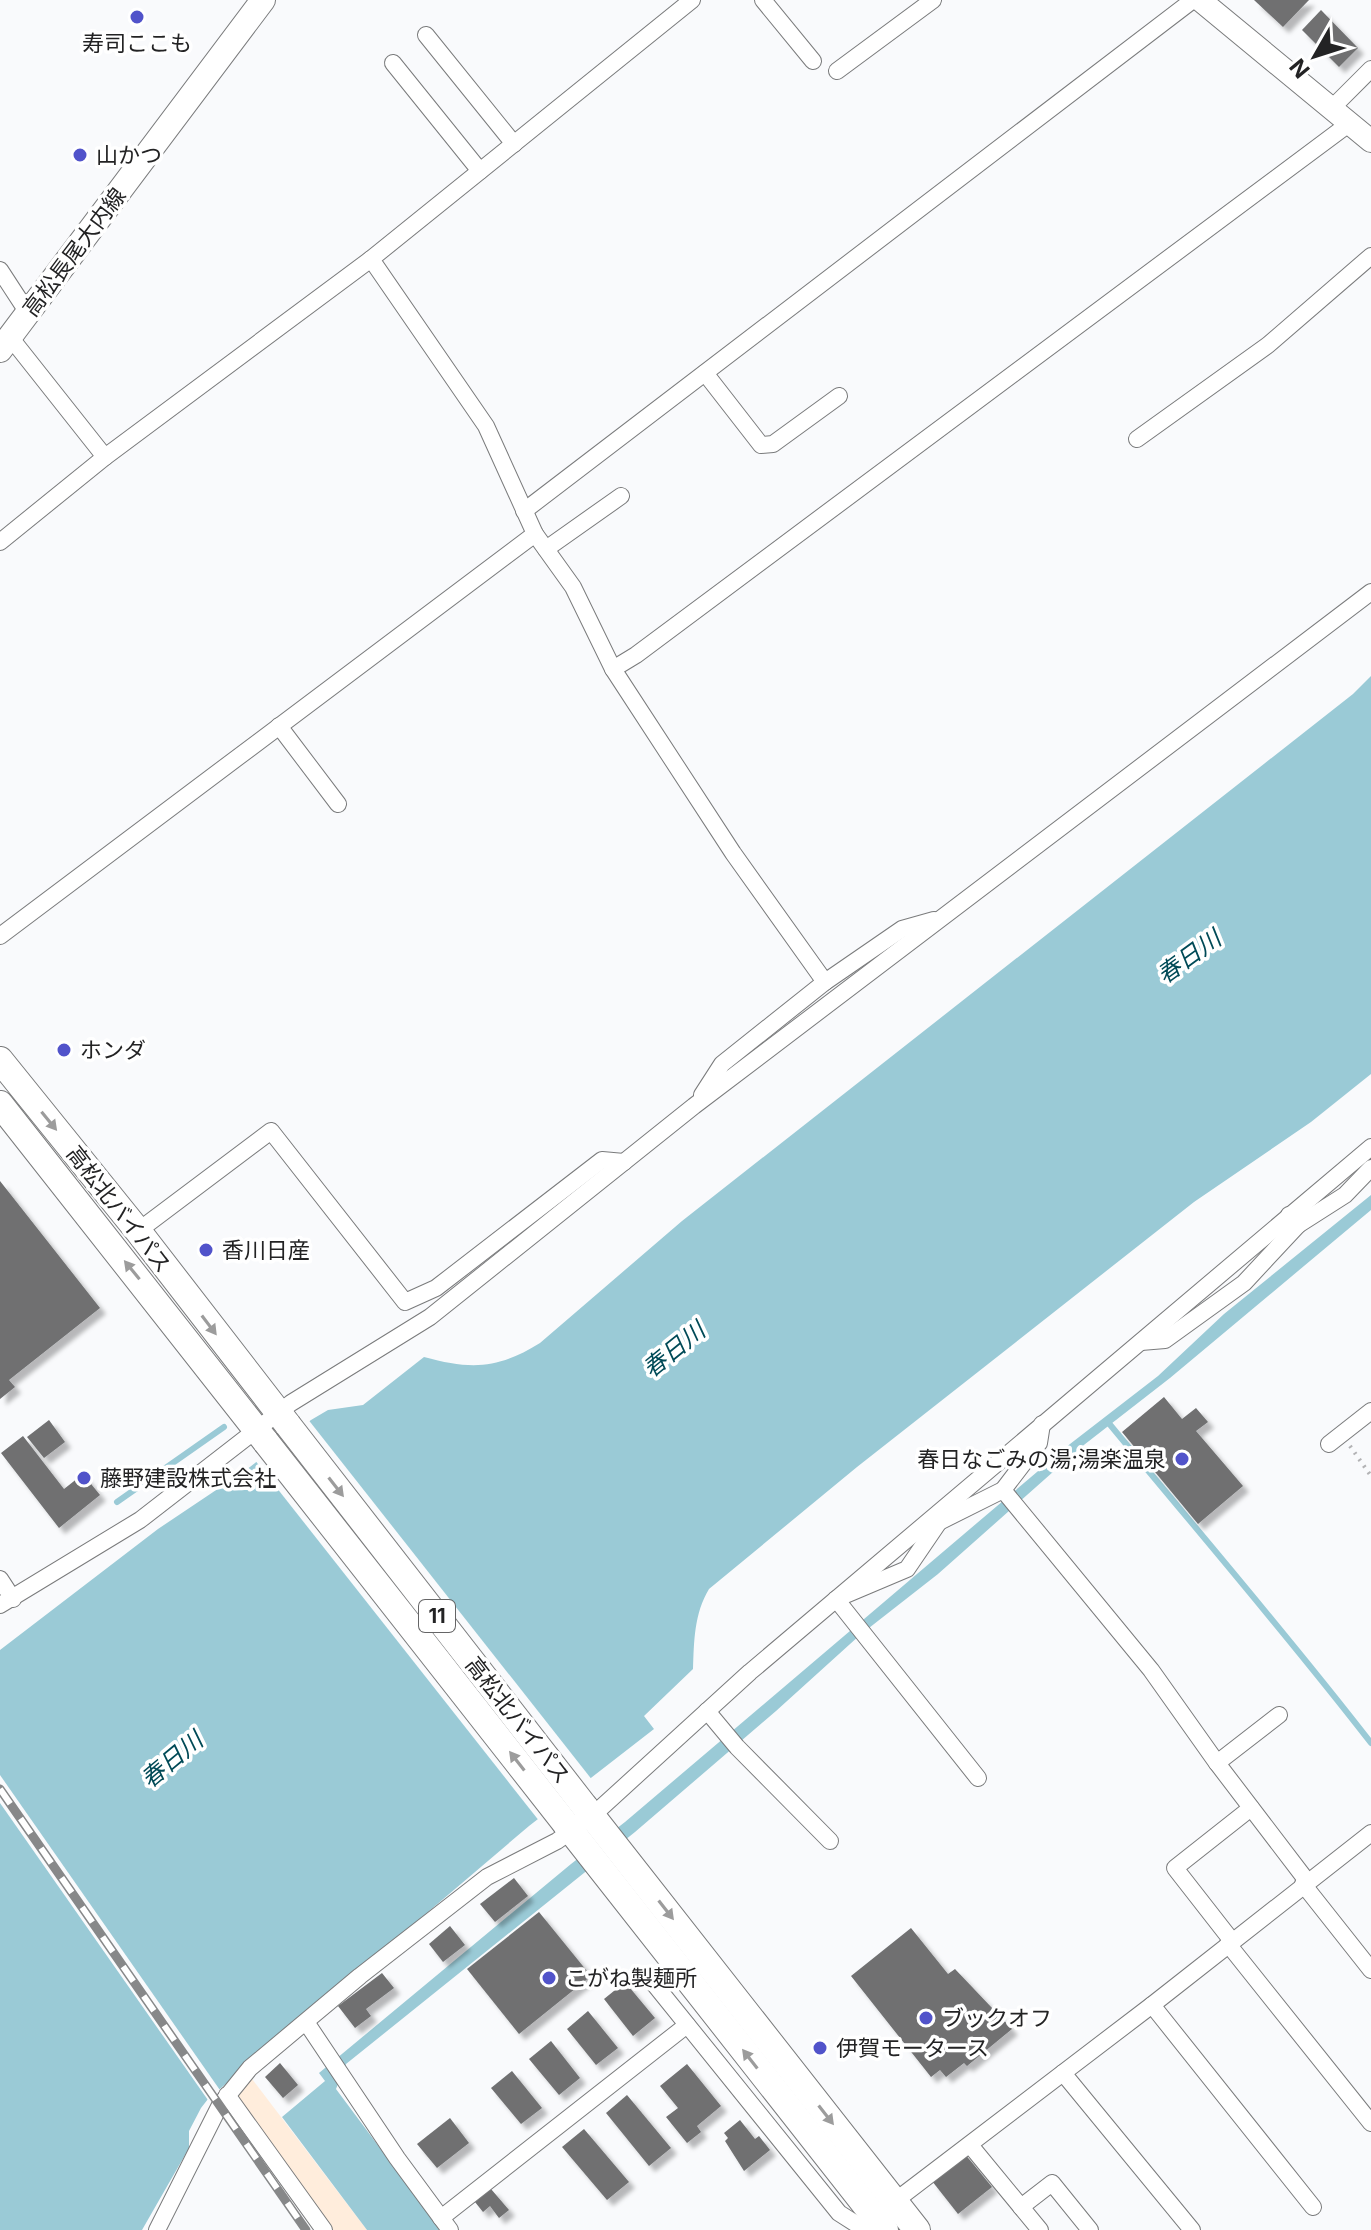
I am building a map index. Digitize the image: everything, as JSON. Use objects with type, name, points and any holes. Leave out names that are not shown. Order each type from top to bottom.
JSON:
[{"type":"highway","name":"高松北バイパス","points":[[0,1060],[138,1231],[283,1419],[874,2221],[917,2230]]},
{"type":"highway","name":"高松北バイパス","points":[[0,1104],[261,1436],[590,1834]]},
{"type":"highway","points":[[157,1302],[179,1285]]},
{"type":"main road","name":"高松長尾大内線","points":[[5,344],[263,0]]},
{"type":"main road","points":[[1200,0],[1371,141]]},
{"type":"street","points":[[0,542],[105,457],[371,259],[692,0]]},
{"type":"street","points":[[763,0],[813,61]]},
{"type":"street","points":[[837,71],[933,0]]},
{"type":"street","points":[[524,511],[1193,0]]},
{"type":"street","points":[[426,35],[514,144]]},
{"type":"street","points":[[393,63],[480,171]]},
{"type":"street","points":[[1332,108],[1371,69]]},
{"type":"street","points":[[613,669],[636,655],[1350,123]]},
{"type":"street","points":[[1137,439],[1268,345],[1371,256]]},
{"type":"street","points":[[371,259],[486,426],[535,534],[573,587],[613,669],[733,853],[825,982]]},
{"type":"street","points":[[0,270],[28,313]]},
{"type":"street","points":[[5,344],[105,457]]},
{"type":"street","points":[[705,373],[761,445],[773,444],[839,396]]},
{"type":"street","points":[[546,549],[621,496]]},
{"type":"street","points":[[0,936],[535,534]]},
{"type":"street","points":[[0,1579],[7,1602],[140,1520],[430,1317],[694,1106],[1371,592]]},
{"type":"street","points":[[279,726],[338,804]]},
{"type":"street","points":[[694,1106],[722,1064],[825,982],[902,929],[943,917]]},
{"type":"street","points":[[138,1231],[271,1131],[405,1302],[436,1288],[602,1160],[624,1162]]},
{"type":"street","points":[[157,2230],[220,2105],[250,2068],[487,1877],[590,1834],[707,1711],[836,1599],[936,1519],[1042,1424],[1293,1220],[1371,1147]]},
{"type":"street","points":[[1293,1220],[1345,1195],[1371,1168]]},
{"type":"street","points":[[1336,1439],[1371,1411]]},
{"type":"street","points":[[836,1599],[907,1569],[936,1519],[1003,1490],[1039,1443],[1042,1424]]},
{"type":"street","points":[[1003,1490],[1151,1670],[1371,1970]]},
{"type":"street","points":[[836,1599],[978,1778]]},
{"type":"street","points":[[707,1711],[732,1741],[830,1841]]},
{"type":"street","points":[[1217,1763],[1279,1715]]},
{"type":"street","points":[[1251,1808],[1175,1868],[1371,2123]]},
{"type":"street","points":[[651,1980],[839,2213],[874,2221],[1371,1833]]},
{"type":"street","points":[[1152,2005],[1313,2207]]},
{"type":"street","points":[[306,2022],[445,2224],[687,2025]]},
{"type":"street","points":[[1063,2073],[1192,2230]]},
{"type":"street","points":[[227,2095],[324,2230]]},
{"type":"street","points":[[970,2145],[1040,2230]]},
{"type":"street","points":[[1021,2207],[1052,2183],[1090,2230]]},
{"type":"path","points":[[1336,1439],[1371,1476]]},
{"type":"shaded area","points":[[249,2075],[367,2230],[327,2230],[231,2096]]},
{"type":"water","name":"春日川","points":[[1371,676],[1371,1074],[1311,1122],[1194,1202],[857,1467],[709,1589],[698,1618],[693,1669],[644,1716],[654,1729],[529,1826],[208,2099],[189,2131],[189,2148],[142,2230],[0,2230],[0,1650],[158,1529],[328,1410],[363,1405],[424,1357],[456,1364],[484,1365],[511,1358],[540,1343],[682,1221],[1353,694]]},
{"type":"water","points":[[1371,1195],[1371,1210],[1170,1378],[1080,1448],[938,1574],[860,1635],[635,1832],[346,2064],[336,2089],[441,2230],[367,2230],[282,2117],[325,2081],[319,2073],[625,1822],[1070,1444],[1158,1376],[1224,1314]]},
{"type":"pier","points":[[307,1418],[593,1781],[540,1822],[254,1459]]},
{"type":"pier","points":[[0,1775],[222,2093],[210,2103],[0,1803]]},
{"type":"building","points":[[1254,0],[1309,0],[1283,27]]},
{"type":"building","points":[[1321,10],[1358,48],[1339,67],[1302,30]]},
{"type":"building","points":[[0,1181],[100,1308],[9,1380],[15,1387],[0,1399]]},
{"type":"building","name":"春日なごみの湯;湯楽温泉","points":[[1164,1397],[1182,1419],[1196,1408],[1208,1422],[1196,1431],[1243,1486],[1198,1524],[1122,1432]]},
{"type":"building","points":[[49,1420],[65,1442],[44,1458],[27,1437]]},
{"type":"building","points":[[23,1436],[64,1489],[83,1474],[100,1495],[59,1528],[1,1453]]},
{"type":"building","points":[[514,1878],[528,1896],[495,1922],[480,1904]]},
{"type":"building","points":[[539,1912],[591,1976],[519,2034],[467,1969]]},
{"type":"building","points":[[450,1926],[465,1945],[443,1962],[429,1944]]},
{"type":"building","points":[[911,1928],[948,1974],[955,1969],[1012,2029],[967,2066],[964,2063],[946,2077],[940,2070],[931,2077],[851,1976]]},
{"type":"building","points":[[382,1973],[394,1988],[366,2009],[371,2016],[355,2028],[338,2006]]},
{"type":"building","points":[[625,1982],[655,2018],[633,2036],[604,1999]]},
{"type":"building","points":[[588,2011],[618,2048],[596,2065],[567,2029]]},
{"type":"building","points":[[551,2041],[580,2078],[559,2095],[529,2059]]},
{"type":"building","points":[[280,2063],[298,2085],[283,2098],[265,2077]]},
{"type":"building","points":[[687,2064],[721,2106],[697,2126],[701,2132],[687,2143],[666,2117],[678,2108],[660,2086]]},
{"type":"building","points":[[512,2071],[542,2108],[521,2124],[491,2088]]},
{"type":"building","points":[[627,2095],[671,2148],[649,2166],[606,2113]]},
{"type":"building","points":[[450,2118],[469,2143],[437,2168],[417,2144]]},
{"type":"building","points":[[740,2120],[755,2139],[759,2136],[770,2150],[744,2171],[725,2141],[728,2138],[724,2133]]},
{"type":"building","points":[[584,2129],[629,2182],[607,2200],[562,2147]]},
{"type":"building","points":[[965,2154],[992,2187],[958,2214],[932,2181]]},
{"type":"building","points":[[491,2189],[509,2210],[499,2218],[490,2206],[483,2212],[475,2202]]},
{"type":"waterway","points":[[1107,1421],[1371,1743]]},
{"type":"waterway","points":[[117,1502],[224,1427]]},
{"type":"railway","points":[[0,1789],[306,2230]]},
{"type":"place","name":"寿司ここも","points":[[137,17]]},
{"type":"place","name":"山かつ","points":[[80,155]]},
{"type":"place","name":"ホンダ","points":[[64,1050]]},
{"type":"place","name":"香川日産","points":[[206,1250]]},
{"type":"place","name":"春日なごみの湯;湯楽温泉","points":[[1182,1459]]},
{"type":"place","name":"藤野建設株式会社","points":[[84,1478]]},
{"type":"place","name":"こがね製麺所","points":[[549,1978]]},
{"type":"place","name":"ブックオフ","points":[[926,2018]]},
{"type":"place","name":"伊賀モータース","points":[[820,2048]]}]
